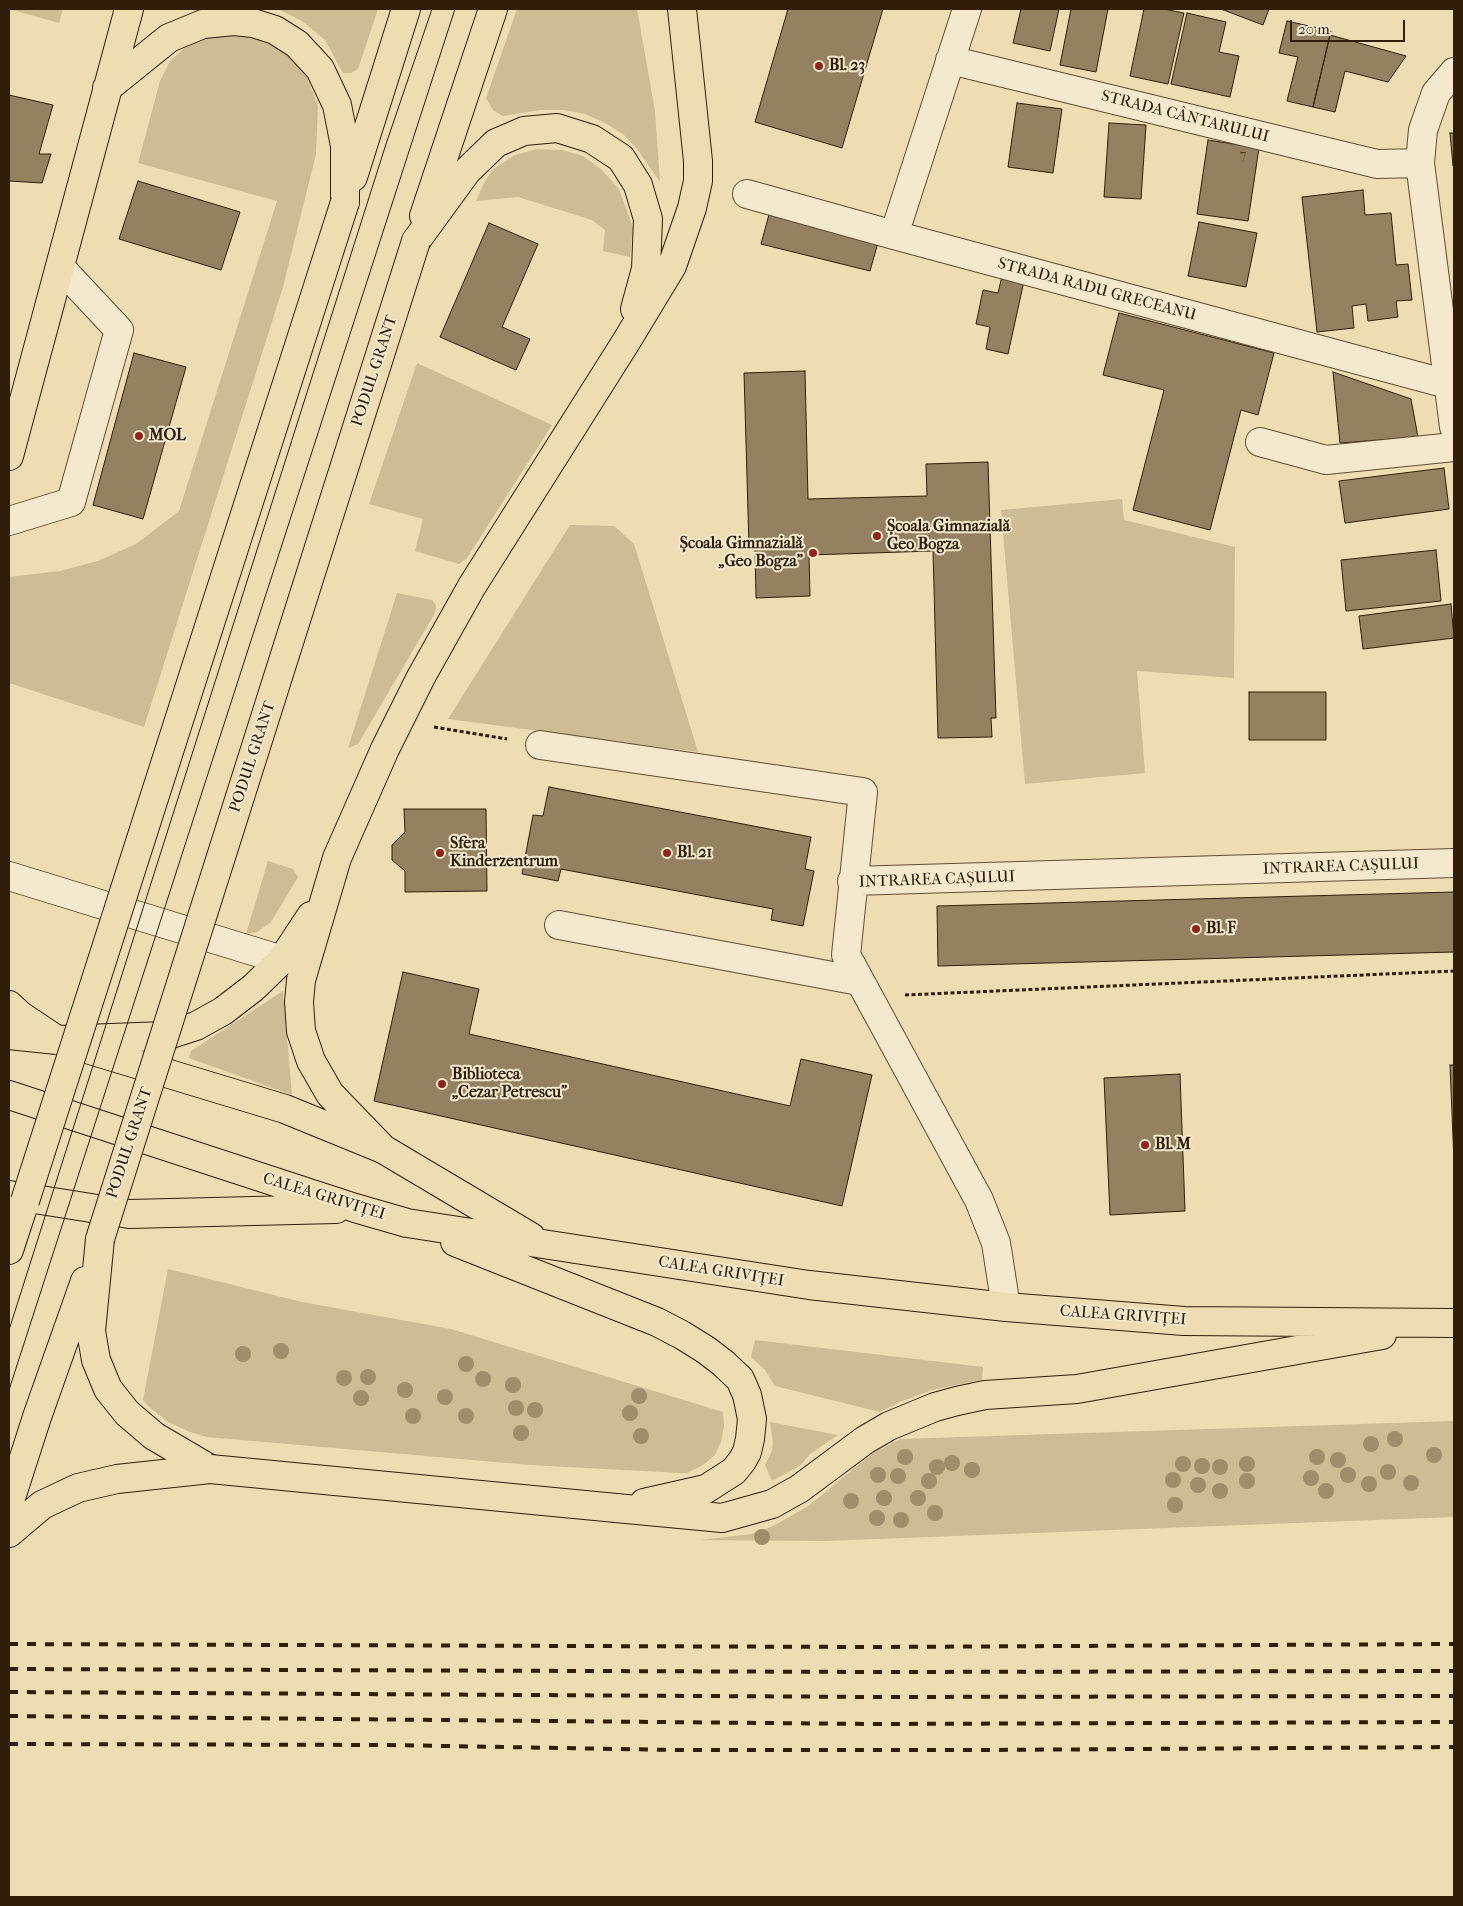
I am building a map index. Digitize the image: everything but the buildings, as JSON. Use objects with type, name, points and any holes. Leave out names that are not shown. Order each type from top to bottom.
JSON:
[{"type":"main road","points":[[11,439],[60,267],[129,9]]},
{"type":"main road","points":[[9,1232],[17,1198],[345,202],[406,9]]},
{"type":"main road","name":"PODUL GRANT","points":[[9,1504],[37,1416],[100,1239],[416,242],[493,9]]},
{"type":"main road","points":[[383,1149],[330,1094],[311,1061],[301,1031],[299,1002],[301,980],[324,896],[337,858],[398,722],[472,586],[672,266],[692,208],[698,181],[698,161],[682,9]]},
{"type":"main road","points":[[107,88],[169,38],[203,24],[234,21],[253,23],[275,30],[296,44],[320,69],[337,105],[345,146],[345,202]]},
{"type":"main road","points":[[416,242],[467,171],[496,143],[524,131],[557,128],[592,139],[621,158],[638,185],[648,219],[646,269],[626,342]]},
{"type":"main road","points":[[9,1035],[57,1040],[165,1036],[196,1026],[223,1011],[253,988],[282,960],[324,896]]},
{"type":"main road","points":[[9,1005],[21,1016],[57,1040],[285,1110],[383,1149],[543,1244]]},
{"type":"main road","name":"CALEA GRIVIȚEI","points":[[9,1095],[355,1208],[407,1223],[809,1285],[1006,1307],[1184,1321],[1450,1323]]},
{"type":"main road","points":[[17,1198],[129,1214],[355,1208]]},
{"type":"main road","points":[[9,1250],[17,1198]]},
{"type":"main road","points":[[407,1223],[657,1322],[706,1350],[740,1379],[747,1395],[752,1430],[747,1452],[734,1471],[706,1489],[616,1508]]},
{"type":"main road","points":[[100,1239],[91,1331],[96,1360],[108,1389],[128,1413],[154,1436],[210,1470]]},
{"type":"main road","points":[[9,1533],[42,1505],[78,1488],[117,1479],[210,1470],[722,1518],[772,1504],[799,1489],[881,1430],[921,1412],[957,1400],[985,1395],[1077,1389],[1450,1323]]},
{"type":"street","points":[[894,235],[967,9]]},
{"type":"street","name":"STRADA CÂNTARULUI","points":[[950,60],[1377,164],[1420,163]]},
{"type":"street","points":[[1454,72],[1436,93],[1423,130],[1420,163],[1454,427]]},
{"type":"street","name":"STRADA RADU GRECEANU","points":[[747,194],[1448,384]]},
{"type":"street","points":[[9,521],[71,502],[119,330],[60,267]]},
{"type":"street","points":[[1260,442],[1326,460],[1454,448]]},
{"type":"street","points":[[540,745],[863,792],[852,881]]},
{"type":"street","name":"INTRAREA CAȘULUI","points":[[1006,1307],[996,1243],[979,1200],[846,955],[852,881],[1454,863]]},
{"type":"street","points":[[9,876],[282,960]]},
{"type":"street","points":[[559,925],[863,989]]},
{"type":"path","points":[[398,722],[540,745]]},
{"type":"path","points":[[863,989],[1454,971]]},
{"type":"shaded area","points":[[9,9],[63,9],[59,23]]},
{"type":"shaded area","points":[[278,9],[378,9],[358,69],[351,73],[343,73],[325,40],[302,21]]},
{"type":"shaded area","points":[[517,9],[637,9],[655,111],[660,182],[637,149],[623,134],[585,114],[564,110],[540,110],[503,116],[493,110],[486,98]]},
{"type":"shaded area","points":[[236,35],[268,42],[290,56],[308,79],[318,106],[316,154],[283,287],[144,727],[9,683],[9,577],[60,571],[98,561],[136,544],[179,511],[277,201],[138,163],[160,81],[170,61],[186,47],[207,38]]},
{"type":"shaded area","points":[[537,149],[562,150],[583,156],[601,169],[619,189],[633,227],[630,257],[603,251],[605,230],[592,220],[518,197],[476,201],[493,169],[515,155]]},
{"type":"shaded area","points":[[417,363],[552,425],[467,558],[459,564],[415,551],[423,519],[369,504]]},
{"type":"shaded area","points":[[1122,499],[1124,520],[1235,547],[1234,678],[1137,671],[1145,773],[1025,784],[1001,510]]},
{"type":"shaded area","points":[[570,525],[614,526],[634,544],[698,752],[448,719]]},
{"type":"shaded area","points":[[397,593],[432,600],[436,605],[435,613],[358,744],[348,748]]},
{"type":"shaded area","points":[[268,861],[293,869],[298,877],[271,922],[257,932],[246,934]]},
{"type":"shaded area","points":[[283,991],[292,1095],[189,1058],[191,1051]]},
{"type":"shaded area","points":[[168,1269],[302,1302],[451,1329],[723,1412],[724,1426],[721,1442],[715,1455],[703,1465],[687,1473],[680,1473],[530,1465],[207,1437],[190,1432],[168,1422],[143,1400]]},
{"type":"shaded area","points":[[755,1340],[983,1367],[982,1380],[932,1390],[880,1412],[775,1386],[765,1370],[751,1357]]},
{"type":"shaded area","points":[[1454,1421],[1454,1517],[824,1541],[700,1540],[752,1534],[773,1526],[807,1507],[872,1454],[900,1439]]},
{"type":"shaded area","points":[[770,1422],[838,1435],[810,1454],[801,1465],[772,1481],[765,1465],[772,1451],[773,1443]]},
{"type":"tram line","points":[[9,1330],[386,144],[432,9]]},
{"type":"tram line","points":[[9,1390],[455,9]]},
{"type":"railway","points":[[9,1644],[873,1647],[1454,1644]]},
{"type":"railway","points":[[9,1669],[874,1672],[1454,1671]]},
{"type":"railway","points":[[9,1692],[875,1697],[1454,1696]]},
{"type":"railway","points":[[9,1716],[876,1724],[1454,1722]]},
{"type":"railway","points":[[9,1744],[388,1745],[676,1750],[1454,1747]]},
{"type":"place","name":"Bl. 23","points":[[819,66]]},
{"type":"place","name":"MOL","points":[[139,436]]},
{"type":"place","name":"Școala Gimnazială Geo Bogza","points":[[877,536]]},
{"type":"place","name":"Școala Gimnazială „Geo Bogza”","points":[[813,553]]},
{"type":"place","name":"Sfera Kinderzentrum","points":[[440,853]]},
{"type":"place","name":"Bl. 21","points":[[667,853]]},
{"type":"place","name":"Bl. F","points":[[1196,929]]},
{"type":"place","name":"Biblioteca „Cezar Petrescu”","points":[[442,1084]]},
{"type":"place","name":"Bl. M","points":[[1145,1145]]}]
